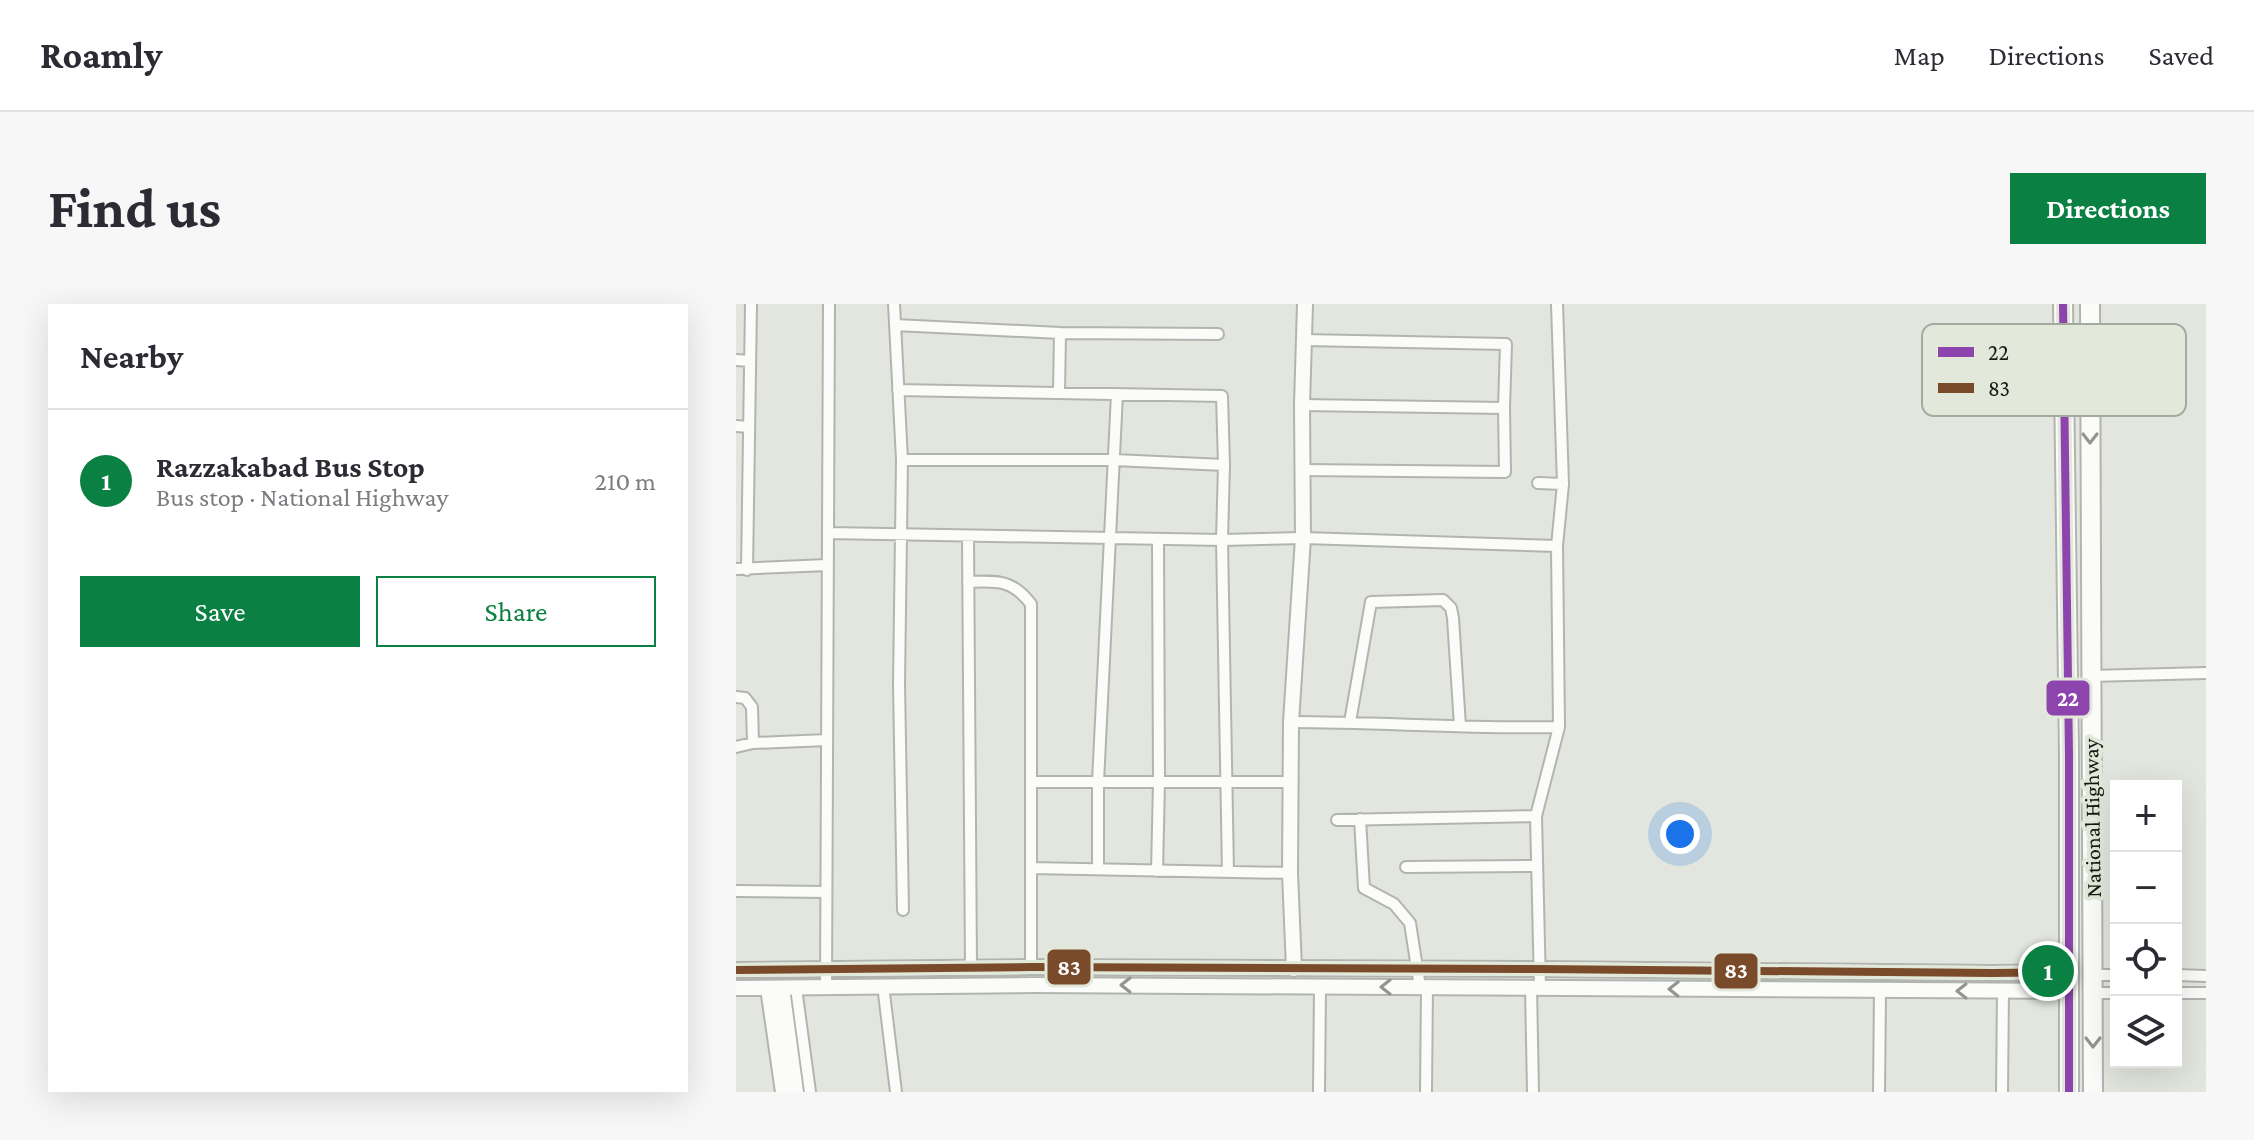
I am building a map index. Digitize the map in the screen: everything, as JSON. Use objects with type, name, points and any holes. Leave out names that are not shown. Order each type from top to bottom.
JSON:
[{"type":"highway","name":"National Highway","points":[[2063,304],[2063,324]]},
{"type":"highway","name":"National Highway","points":[[2064,416],[2069,1092]]},
{"type":"highway","name":"National Highway","points":[[2090,416],[2093,1092]]},
{"type":"street","points":[[751,304],[742,569],[827,565]]},
{"type":"street","points":[[826,988],[829,304]]},
{"type":"street","points":[[894,304],[902,460],[899,685],[903,910]]},
{"type":"street","points":[[1294,969],[1290,873],[1291,722],[1303,538],[1305,304]]},
{"type":"street","points":[[1533,1092],[1535,987],[1539,969],[1536,816],[1559,727],[1557,546],[1563,484],[1557,304]]},
{"type":"street","points":[[895,325],[1060,333],[1218,334]]},
{"type":"street","points":[[1059,393],[1060,333]]},
{"type":"street","points":[[1302,470],[1505,472],[1506,344],[1304,340]]},
{"type":"street","points":[[736,360],[750,361]]},
{"type":"street","points":[[898,390],[1222,396],[1228,872]]},
{"type":"street","points":[[1098,869],[1098,782],[1117,394]]},
{"type":"street","points":[[1302,405],[1504,408]]},
{"type":"street","points":[[736,426],[749,427]]},
{"type":"street","points":[[902,460],[1114,460],[1224,465]]},
{"type":"street","points":[[1538,483],[1563,484]]},
{"type":"street","points":[[828,533],[1109,539],[1303,538],[1557,546]]},
{"type":"street","points":[[968,536],[971,967]]},
{"type":"street","points":[[1157,871],[1158,539]]},
{"type":"street","points":[[968,582],[1013,585],[1031,604],[1031,967]]},
{"type":"street","points":[[1350,722],[1371,602],[1443,600],[1451,608],[1453,618],[1460,726]]},
{"type":"street","points":[[2090,676],[2206,673]]},
{"type":"street","points":[[736,697],[745,698],[752,707],[753,743]]},
{"type":"street","points":[[1291,722],[1559,727]]},
{"type":"street","points":[[736,747],[753,743],[827,740]]},
{"type":"street","points":[[1032,782],[1291,782]]},
{"type":"street","points":[[1337,820],[1536,816]]},
{"type":"street","points":[[1360,819],[1364,888],[1400,909],[1412,931],[1424,987],[1426,1092]]},
{"type":"street","points":[[1406,867],[1537,866]]},
{"type":"street","points":[[1031,868],[1290,873]]},
{"type":"street","points":[[736,891],[826,892]]},
{"type":"street","points":[[736,970],[1419,968],[1963,973],[2068,981]]},
{"type":"street","points":[[1607,970],[1607,988]]},
{"type":"street","points":[[2182,975],[2206,976]]},
{"type":"street","points":[[2093,984],[2110,977]]},
{"type":"street","points":[[736,988],[883,985],[2003,991],[2068,981]]},
{"type":"street","points":[[2093,984],[2110,991]]},
{"type":"street","points":[[883,985],[896,1092]]},
{"type":"street","points":[[1319,1092],[1320,987]]},
{"type":"street","points":[[782,988],[783,1092]]},
{"type":"street","points":[[782,988],[796,1092]]},
{"type":"street","points":[[782,988],[810,1092]]},
{"type":"street","points":[[1879,1092],[1880,991]]},
{"type":"street","points":[[2002,1092],[2003,991]]},
{"type":"street","points":[[2182,993],[2206,993]]},
{"type":"transit line","name":"22","points":[[2063,304],[2063,324]]},
{"type":"transit line","name":"22","points":[[2064,416],[2069,1092]]},
{"type":"transit line","name":"83","points":[[736,970],[1031,967],[2069,972]]},
{"type":"place","name":"Razzakabad Bus Stop","points":[[2048,971]]}]
